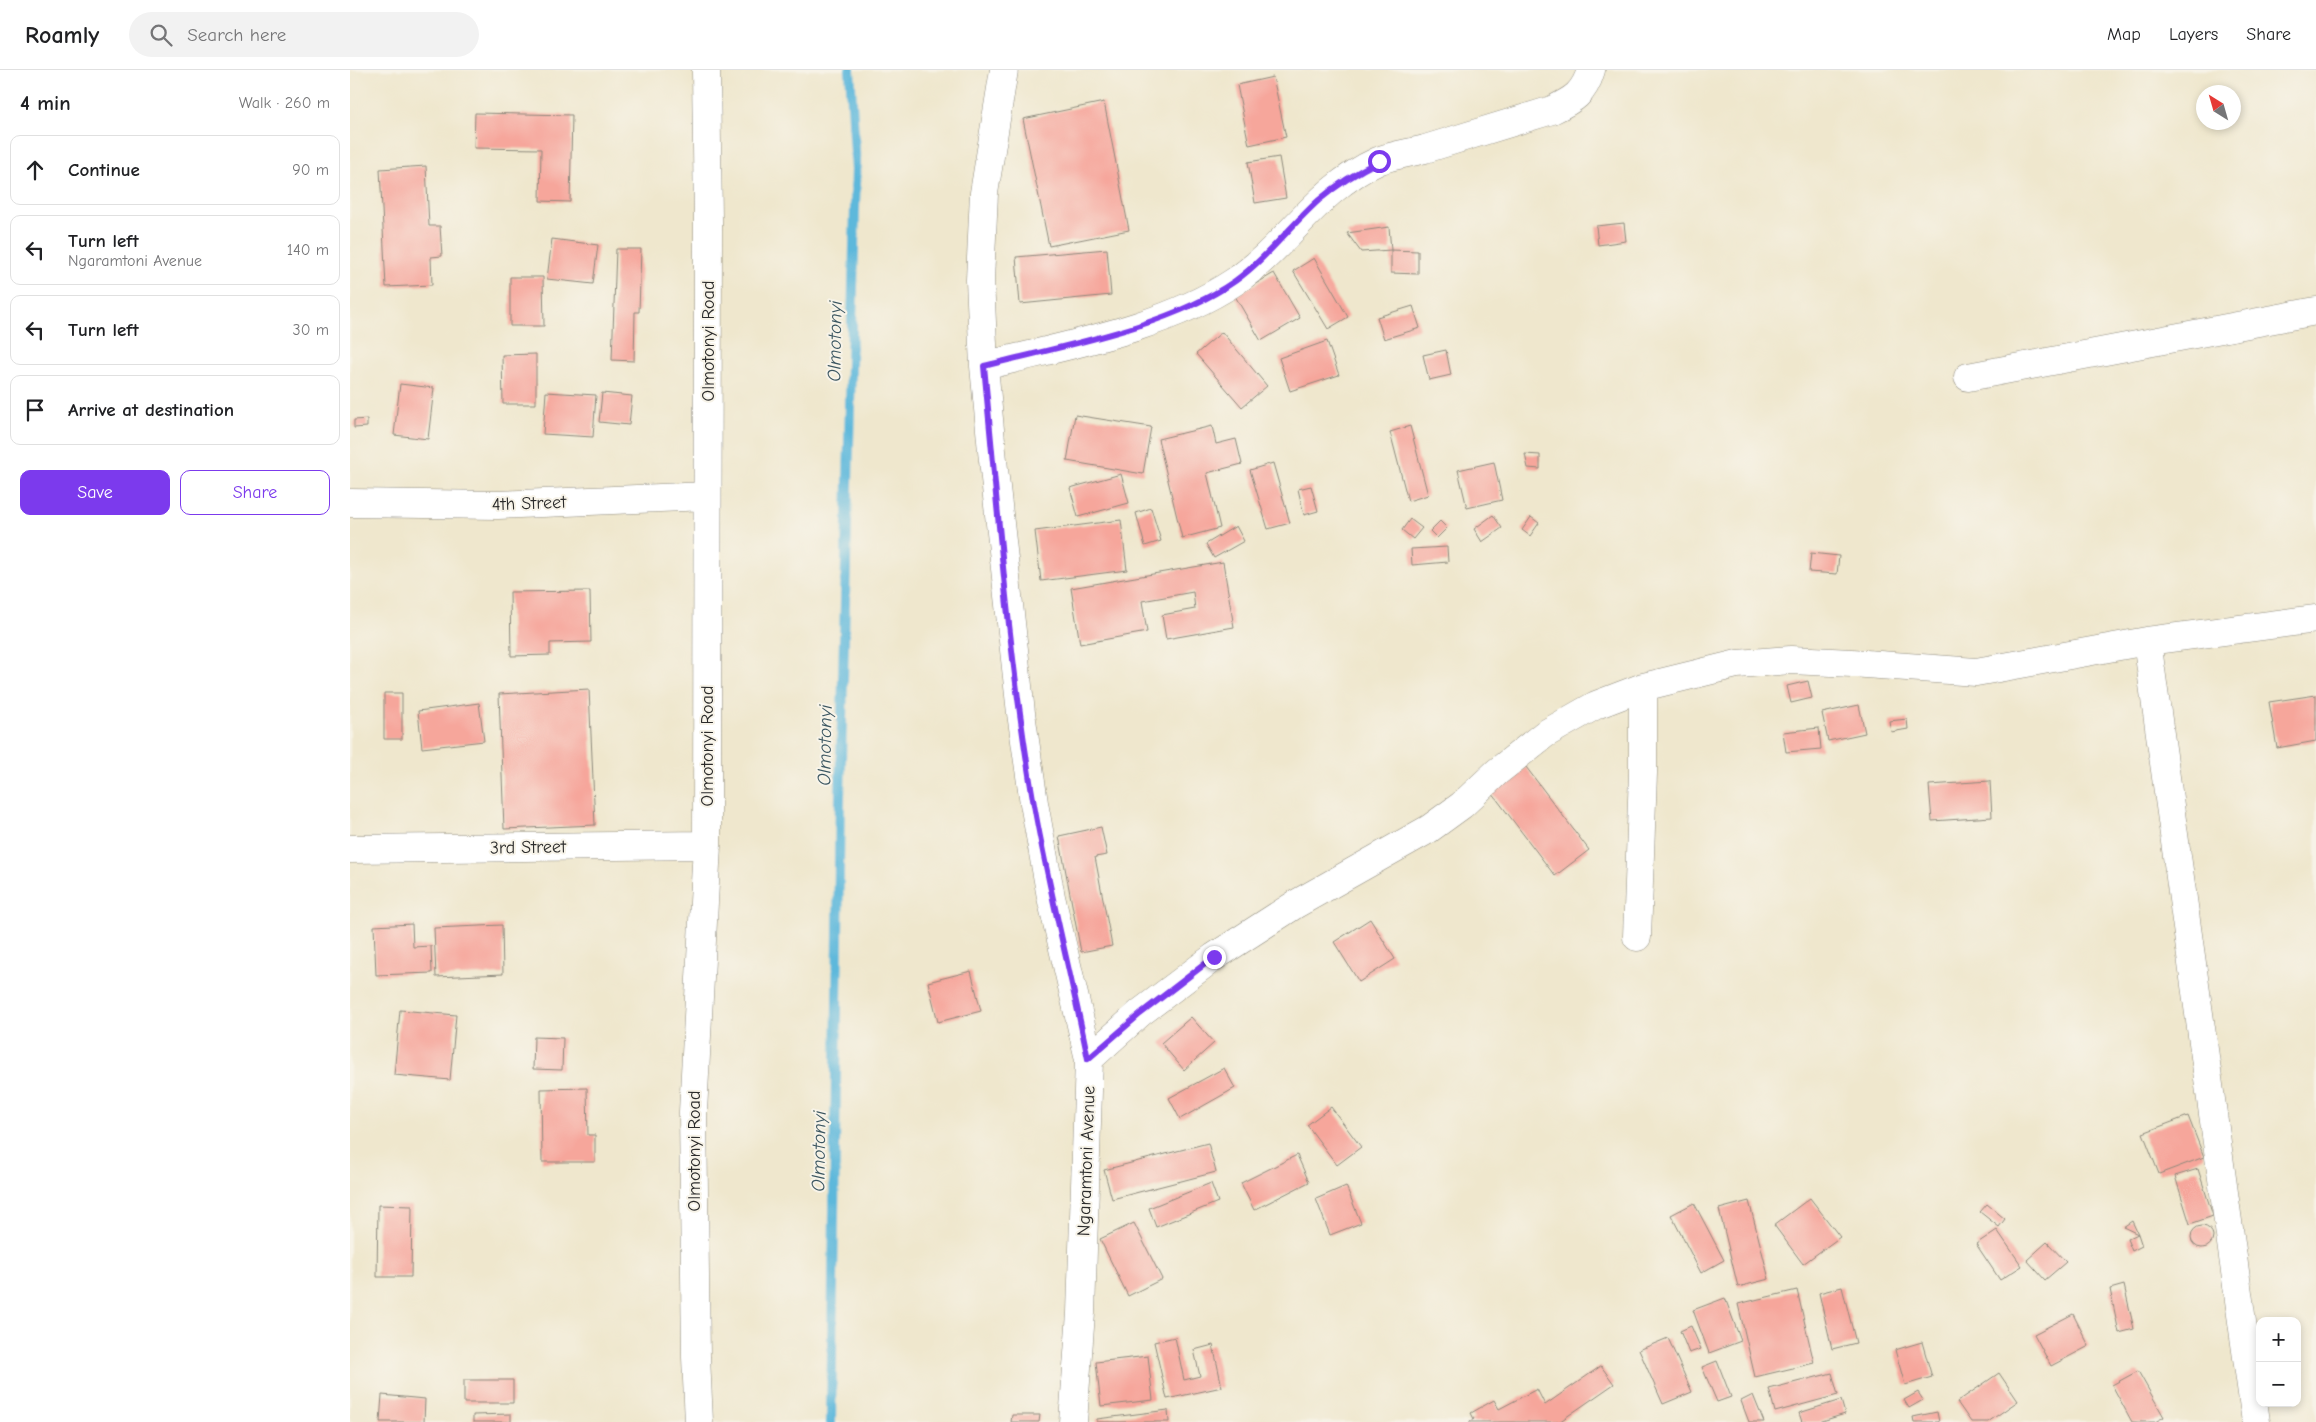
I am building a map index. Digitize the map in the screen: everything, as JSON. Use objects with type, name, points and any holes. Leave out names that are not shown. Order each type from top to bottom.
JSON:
[{"type":"street","name":"Olmotonyi Road","points":[[699,1422],[696,1357],[693,1112],[707,845],[706,70]]},
{"type":"street","name":"Ngaramtoni Avenue","points":[[1004,70],[984,193],[980,280],[984,366],[1004,570],[1034,803],[1051,897],[1073,983],[1088,1059],[1081,1313],[1073,1422]]},
{"type":"street","points":[[984,366],[1120,331],[1185,309],[1234,281],[1280,242],[1318,201],[1345,179],[1379,161],[1552,110],[1572,101],[1586,84],[1591,70]]},
{"type":"street","points":[[1968,377],[2316,311]]},
{"type":"street","name":"4th Street","points":[[350,503],[498,505],[707,496]]},
{"type":"street","points":[[1088,1059],[1140,1014],[1214,957],[1296,904],[1429,829],[1462,805],[1497,772],[1545,734],[1596,705],[1643,687],[1737,664],[1791,660],[1852,662],[1976,672],[2147,641],[2316,619]]},
{"type":"street","points":[[2147,641],[2256,1422]]},
{"type":"street","points":[[1637,937],[1643,773],[1643,687]]},
{"type":"street","name":"3rd Street","points":[[350,849],[707,845]]},
{"type":"building","points":[[1273,77],[1286,137],[1249,145],[1237,85]]},
{"type":"building","points":[[1104,102],[1129,230],[1049,246],[1023,119]]},
{"type":"building","points":[[475,113],[572,115],[570,202],[540,201],[541,149],[474,148]]},
{"type":"building","points":[[1279,157],[1286,198],[1255,203],[1248,162]]},
{"type":"building","points":[[426,166],[429,226],[440,226],[442,256],[431,257],[432,285],[386,287],[380,169]]},
{"type":"building","points":[[1624,223],[1626,241],[1598,245],[1596,226]]},
{"type":"building","points":[[1389,227],[1391,250],[1361,252],[1347,233]]},
{"type":"building","points":[[552,239],[598,245],[593,284],[547,279]]},
{"type":"building","points":[[616,249],[641,249],[639,312],[635,312],[634,361],[612,360]]},
{"type":"building","points":[[1107,249],[1111,295],[1020,304],[1016,257]]},
{"type":"building","points":[[1391,250],[1418,251],[1418,274],[1391,273]]},
{"type":"building","points":[[1314,258],[1348,317],[1328,329],[1293,271]]},
{"type":"building","points":[[1274,273],[1300,318],[1261,341],[1235,296]]},
{"type":"building","points":[[510,277],[543,277],[544,326],[510,326]]},
{"type":"building","points":[[1413,306],[1420,328],[1384,339],[1377,317]]},
{"type":"building","points":[[1222,332],[1267,386],[1242,407],[1196,354]]},
{"type":"building","points":[[1327,341],[1339,375],[1290,391],[1279,358]]},
{"type":"building","points":[[1446,350],[1451,375],[1429,380],[1423,355]]},
{"type":"building","points":[[536,354],[536,404],[503,404],[502,355]]},
{"type":"building","points":[[400,384],[434,388],[428,439],[394,435]]},
{"type":"building","points":[[546,392],[596,395],[593,437],[543,434]]},
{"type":"building","points":[[602,393],[632,396],[629,425],[599,422]]},
{"type":"building","points":[[1075,415],[1151,427],[1143,474],[1067,461]]},
{"type":"building","points":[[367,419],[367,427],[354,428],[354,420]]},
{"type":"building","points":[[1212,426],[1216,444],[1236,439],[1242,464],[1207,473],[1220,528],[1182,538],[1158,439]]},
{"type":"building","points":[[1410,426],[1428,495],[1408,501],[1390,432]]},
{"type":"building","points":[[1525,454],[1540,455],[1540,469],[1528,468]]},
{"type":"building","points":[[1494,462],[1502,500],[1467,508],[1458,470]]},
{"type":"building","points":[[1273,463],[1290,523],[1268,529],[1250,470]]},
{"type":"building","points":[[1121,474],[1129,503],[1078,517],[1070,488]]},
{"type":"building","points":[[1311,486],[1318,511],[1304,515],[1298,489]]},
{"type":"building","points":[[1151,508],[1161,541],[1145,546],[1136,513]]},
{"type":"building","points":[[1493,515],[1502,528],[1482,542],[1474,529]]},
{"type":"building","points":[[1531,517],[1539,523],[1530,536],[1522,530]]},
{"type":"building","points":[[1410,519],[1422,528],[1413,539],[1402,530]]},
{"type":"building","points":[[1121,520],[1127,570],[1041,581],[1035,531]]},
{"type":"building","points":[[1440,521],[1447,528],[1437,538],[1430,531]]},
{"type":"building","points":[[1236,526],[1244,541],[1214,558],[1206,544]]},
{"type":"building","points":[[1447,547],[1448,562],[1412,565],[1411,549]]},
{"type":"building","points":[[1811,553],[1839,556],[1837,574],[1809,572]]},
{"type":"building","points":[[1223,562],[1234,627],[1166,639],[1162,615],[1195,609],[1193,592],[1142,601],[1147,632],[1080,644],[1071,588]]},
{"type":"building","points":[[590,591],[591,642],[550,643],[550,655],[511,656],[510,592]]},
{"type":"building","points":[[1808,681],[1812,698],[1791,703],[1787,686]]},
{"type":"building","points":[[589,689],[595,825],[504,829],[499,694]]},
{"type":"building","points":[[384,693],[402,693],[402,739],[384,739]]},
{"type":"building","points":[[2316,695],[2316,741],[2277,748],[2269,702]]},
{"type":"building","points":[[479,703],[484,741],[422,748],[418,711]]},
{"type":"building","points":[[1859,705],[1865,733],[1828,741],[1822,713]]},
{"type":"building","points":[[1907,719],[1908,729],[1891,732],[1889,721]]},
{"type":"building","points":[[1819,728],[1821,749],[1786,752],[1783,732]]},
{"type":"building","points":[[1526,767],[1589,850],[1555,876],[1492,793]]},
{"type":"building","points":[[1990,781],[1992,817],[1932,821],[1929,785]]},
{"type":"building","points":[[1101,827],[1107,855],[1095,857],[1112,946],[1081,952],[1059,836]]},
{"type":"building","points":[[1370,919],[1395,959],[1359,982],[1334,942]]},
{"type":"building","points":[[412,924],[413,947],[431,946],[432,973],[376,975],[374,926]]},
{"type":"building","points":[[502,925],[503,974],[436,977],[434,928]]},
{"type":"building","points":[[971,971],[981,1011],[938,1022],[928,982]]},
{"type":"building","points":[[400,1010],[456,1015],[450,1080],[394,1075]]},
{"type":"building","points":[[1191,1017],[1214,1043],[1184,1070],[1161,1043]]},
{"type":"building","points":[[534,1037],[563,1038],[562,1070],[533,1069]]},
{"type":"building","points":[[1224,1068],[1235,1088],[1180,1119],[1169,1098]]},
{"type":"building","points":[[587,1088],[588,1135],[595,1135],[595,1162],[542,1162],[541,1089]]},
{"type":"building","points":[[1331,1107],[1361,1147],[1337,1165],[1307,1125]]},
{"type":"building","points":[[2188,1116],[2204,1157],[2159,1174],[2143,1133]]},
{"type":"building","points":[[1208,1143],[1216,1172],[1112,1199],[1104,1170]]},
{"type":"building","points":[[1297,1155],[1309,1182],[1254,1210],[1241,1183]]},
{"type":"building","points":[[2198,1169],[2213,1216],[2190,1224],[2175,1176]]},
{"type":"building","points":[[1211,1183],[1218,1202],[1156,1227],[1149,1208]]},
{"type":"building","points":[[1346,1186],[1361,1223],[1330,1235],[1316,1199]]},
{"type":"building","points":[[1810,1198],[1840,1237],[1803,1264],[1774,1225]]},
{"type":"building","points":[[1749,1201],[1769,1279],[1738,1287],[1719,1209]]},
{"type":"building","points":[[1694,1203],[1724,1260],[1701,1273],[1671,1215]]},
{"type":"building","points":[[1987,1204],[2005,1219],[1999,1227],[1980,1212]]},
{"type":"building","points":[[378,1205],[412,1206],[411,1277],[377,1277]]},
{"type":"building","points":[[2132,1221],[2138,1234],[2123,1227]]},
{"type":"building","points":[[1134,1223],[1162,1279],[1128,1296],[1100,1239]]},
{"type":"building","points":[[2202,1226],[2210,1229],[2213,1237],[2210,1245],[2202,1248],[2194,1245],[2191,1237],[2194,1229]]},
{"type":"building","points":[[1997,1230],[2022,1266],[2000,1280],[1976,1244]]},
{"type":"building","points":[[2138,1234],[2142,1246],[2132,1251],[2127,1239]]},
{"type":"building","points":[[2047,1242],[2066,1262],[2045,1280],[2027,1260]]},
{"type":"building","points":[[2124,1285],[2134,1329],[2119,1333],[2110,1289]]},
{"type":"building","points":[[1842,1287],[1856,1343],[1832,1349],[1819,1293]]},
{"type":"building","points":[[1797,1290],[1814,1363],[1755,1377],[1738,1304]]},
{"type":"building","points":[[1725,1298],[1741,1341],[1709,1353],[1693,1310]]},
{"type":"building","points":[[2073,1314],[2089,1346],[2051,1366],[2034,1334]]},
{"type":"building","points":[[1691,1326],[1701,1349],[1689,1353],[1680,1331]]},
{"type":"building","points":[[1175,1337],[1184,1380],[1200,1376],[1194,1350],[1213,1345],[1222,1387],[1167,1399],[1154,1342]]},
{"type":"building","points":[[1668,1338],[1692,1392],[1663,1404],[1639,1350]]},
{"type":"building","points":[[1922,1342],[1932,1377],[1905,1385],[1895,1350]]},
{"type":"building","points":[[1148,1356],[1153,1400],[1101,1406],[1096,1362]]},
{"type":"building","points":[[1717,1361],[1731,1397],[1717,1402],[1702,1367]]},
{"type":"building","points":[[1601,1366],[1614,1384],[1559,1422],[1469,1422],[1474,1419],[1471,1413],[1494,1400],[1499,1409],[1537,1389],[1545,1405]]},
{"type":"building","points":[[2138,1371],[2164,1417],[2155,1422],[2132,1422],[2112,1385]]},
{"type":"building","points":[[1832,1373],[1838,1395],[1775,1412],[1769,1389]]},
{"type":"building","points":[[1999,1373],[2018,1401],[1988,1422],[1971,1422],[1957,1402]]},
{"type":"building","points":[[464,1380],[513,1380],[513,1403],[464,1403]]},
{"type":"building","points":[[1918,1392],[1923,1400],[1909,1408],[1904,1400]]},
{"type":"building","points":[[382,1395],[425,1399],[424,1422],[380,1422]]},
{"type":"building","points":[[1753,1395],[1764,1422],[1749,1422],[1741,1401]]},
{"type":"building","points":[[1841,1400],[1845,1414],[1819,1422],[1802,1422],[1799,1413]]},
{"type":"building","points":[[1168,1410],[1169,1422],[1097,1422],[1097,1419]]},
{"type":"building","points":[[1937,1412],[1939,1422],[1914,1422],[1913,1417]]},
{"type":"building","points":[[511,1414],[511,1422],[473,1422],[473,1415]]},
{"type":"building","points":[[1012,1415],[1040,1415],[1039,1422],[1011,1422]]},
{"type":"waterway","name":"Olmotonyi","points":[[831,1422],[840,797],[856,169],[850,70]]},
{"type":"route","points":[[1214,957],[1140,1014],[1088,1059],[1073,983],[1051,897],[1034,803],[1004,570],[984,366],[1120,331],[1185,309],[1234,281],[1280,242],[1318,201],[1345,179],[1379,161]]}]
